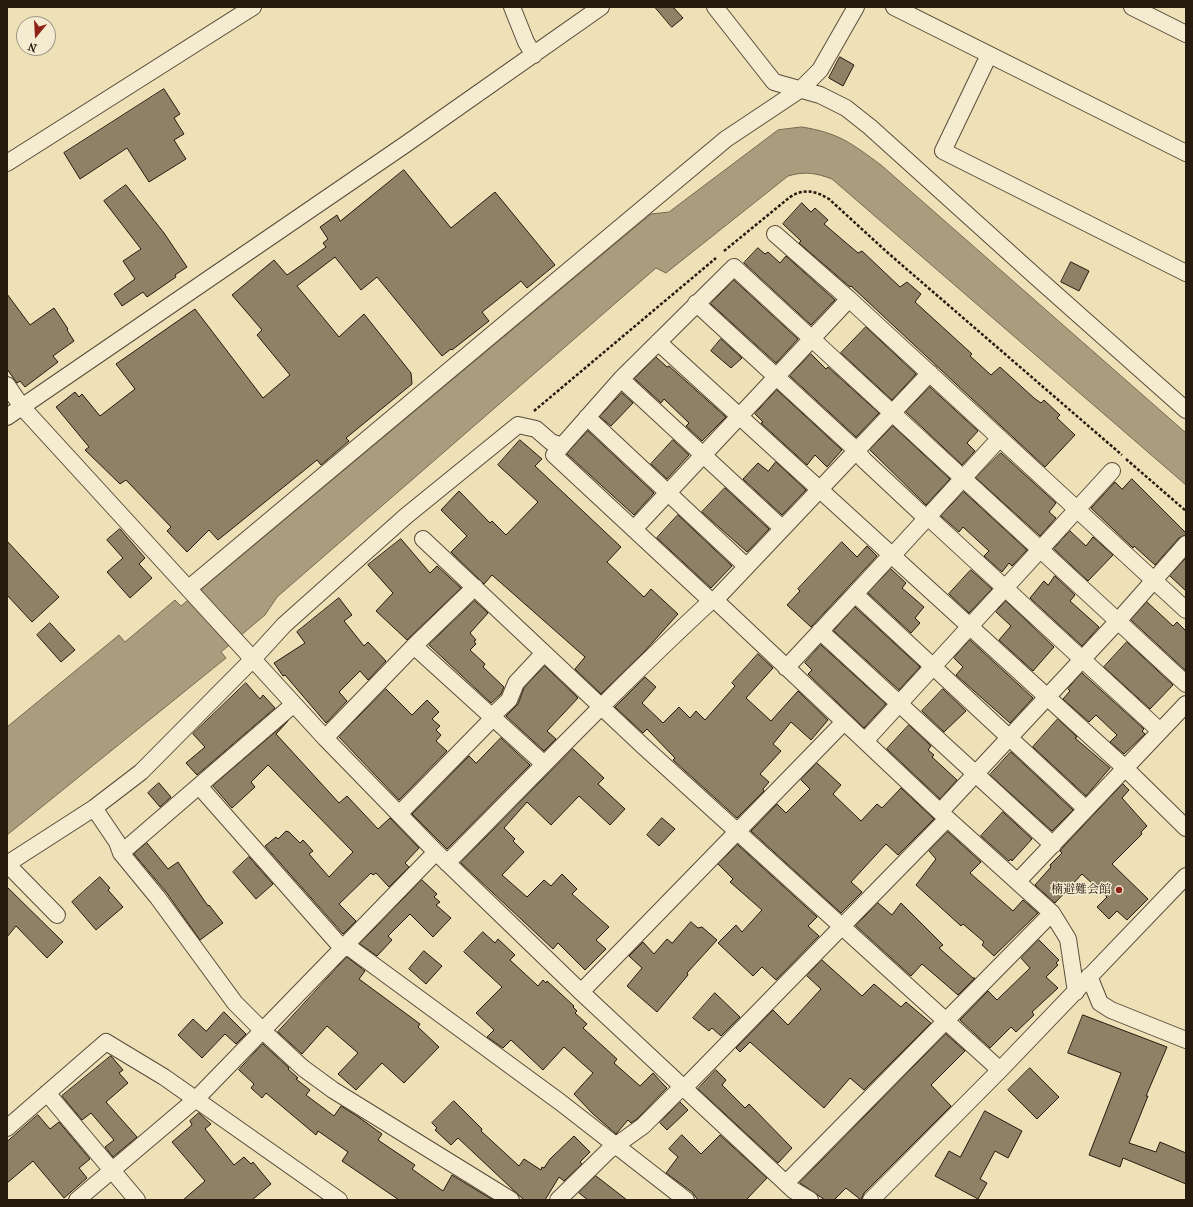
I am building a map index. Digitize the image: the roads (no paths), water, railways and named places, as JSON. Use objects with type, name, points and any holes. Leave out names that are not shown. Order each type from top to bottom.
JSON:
[{"type":"street","points":[[7,164],[254,7]]},
{"type":"street","points":[[512,7],[526,42],[534,54]]},
{"type":"street","points":[[7,417],[406,144],[602,7]]},
{"type":"street","points":[[715,7],[774,82],[801,89],[846,108],[870,127],[1034,276],[1186,410]]},
{"type":"street","points":[[191,589],[726,139],[801,89],[820,70],[856,7]]},
{"type":"street","points":[[894,7],[1185,150]]},
{"type":"street","points":[[1132,7],[1186,34]]},
{"type":"street","points":[[989,55],[943,151],[1186,273]]},
{"type":"street","points":[[775,234],[930,373],[999,439],[1186,610]]},
{"type":"street","points":[[1076,992],[1068,939],[1052,913],[554,454],[621,379],[734,266],[1117,622],[1186,684]]},
{"type":"street","points":[[634,529],[849,299]]},
{"type":"street","points":[[696,303],[856,450],[864,460],[1160,731]]},
{"type":"street","points":[[658,342],[1124,768],[1186,828]]},
{"type":"street","points":[[77,1200],[196,1099],[344,947],[544,764],[602,706],[713,600],[930,373]]},
{"type":"street","points":[[621,379],[782,528]]},
{"type":"street","points":[[7,385],[22,407],[191,589],[325,738],[441,858],[683,1088],[786,1183],[810,1200]]},
{"type":"street","points":[[587,418],[746,566]]},
{"type":"street","points":[[57,915],[7,864],[94,808],[141,772],[253,659],[284,625],[335,578],[406,516],[518,425],[536,429],[550,442],[562,446]]},
{"type":"street","points":[[786,668],[999,439]]},
{"type":"street","points":[[865,741],[1112,471]]},
{"type":"street","points":[[423,539],[736,831],[1000,1070]]},
{"type":"street","points":[[558,1200],[616,1145],[643,1126],[683,1088],[842,927],[944,815],[975,773],[1117,622],[1186,544]]},
{"type":"street","points":[[325,738],[414,646],[475,587]]},
{"type":"street","points":[[854,594],[1086,809]]},
{"type":"street","points":[[820,631],[1053,844]]},
{"type":"street","points":[[414,646],[544,764]]},
{"type":"street","points":[[399,814],[509,700],[516,683],[544,653]]},
{"type":"street","points":[[121,853],[294,704]]},
{"type":"street","points":[[1018,881],[1186,704]]},
{"type":"street","points":[[581,992],[736,831],[844,722]]},
{"type":"street","points":[[199,786],[344,947],[560,1102],[686,1200]]},
{"type":"street","points":[[94,808],[117,842],[121,853],[158,898],[235,1003],[263,1031],[303,1068],[332,1090],[511,1200]]},
{"type":"street","points":[[871,1200],[1076,992],[1089,976],[1186,876]]},
{"type":"street","points":[[786,1183],[1052,913]]},
{"type":"street","points":[[1089,976],[1100,1003],[1111,1010],[1186,1040]]},
{"type":"street","points":[[7,1128],[106,1042],[196,1099],[339,1200]]},
{"type":"street","points":[[47,1093],[136,1200]]},
{"type":"place","name":"楠避難会館","points":[[1119,890]]}]
